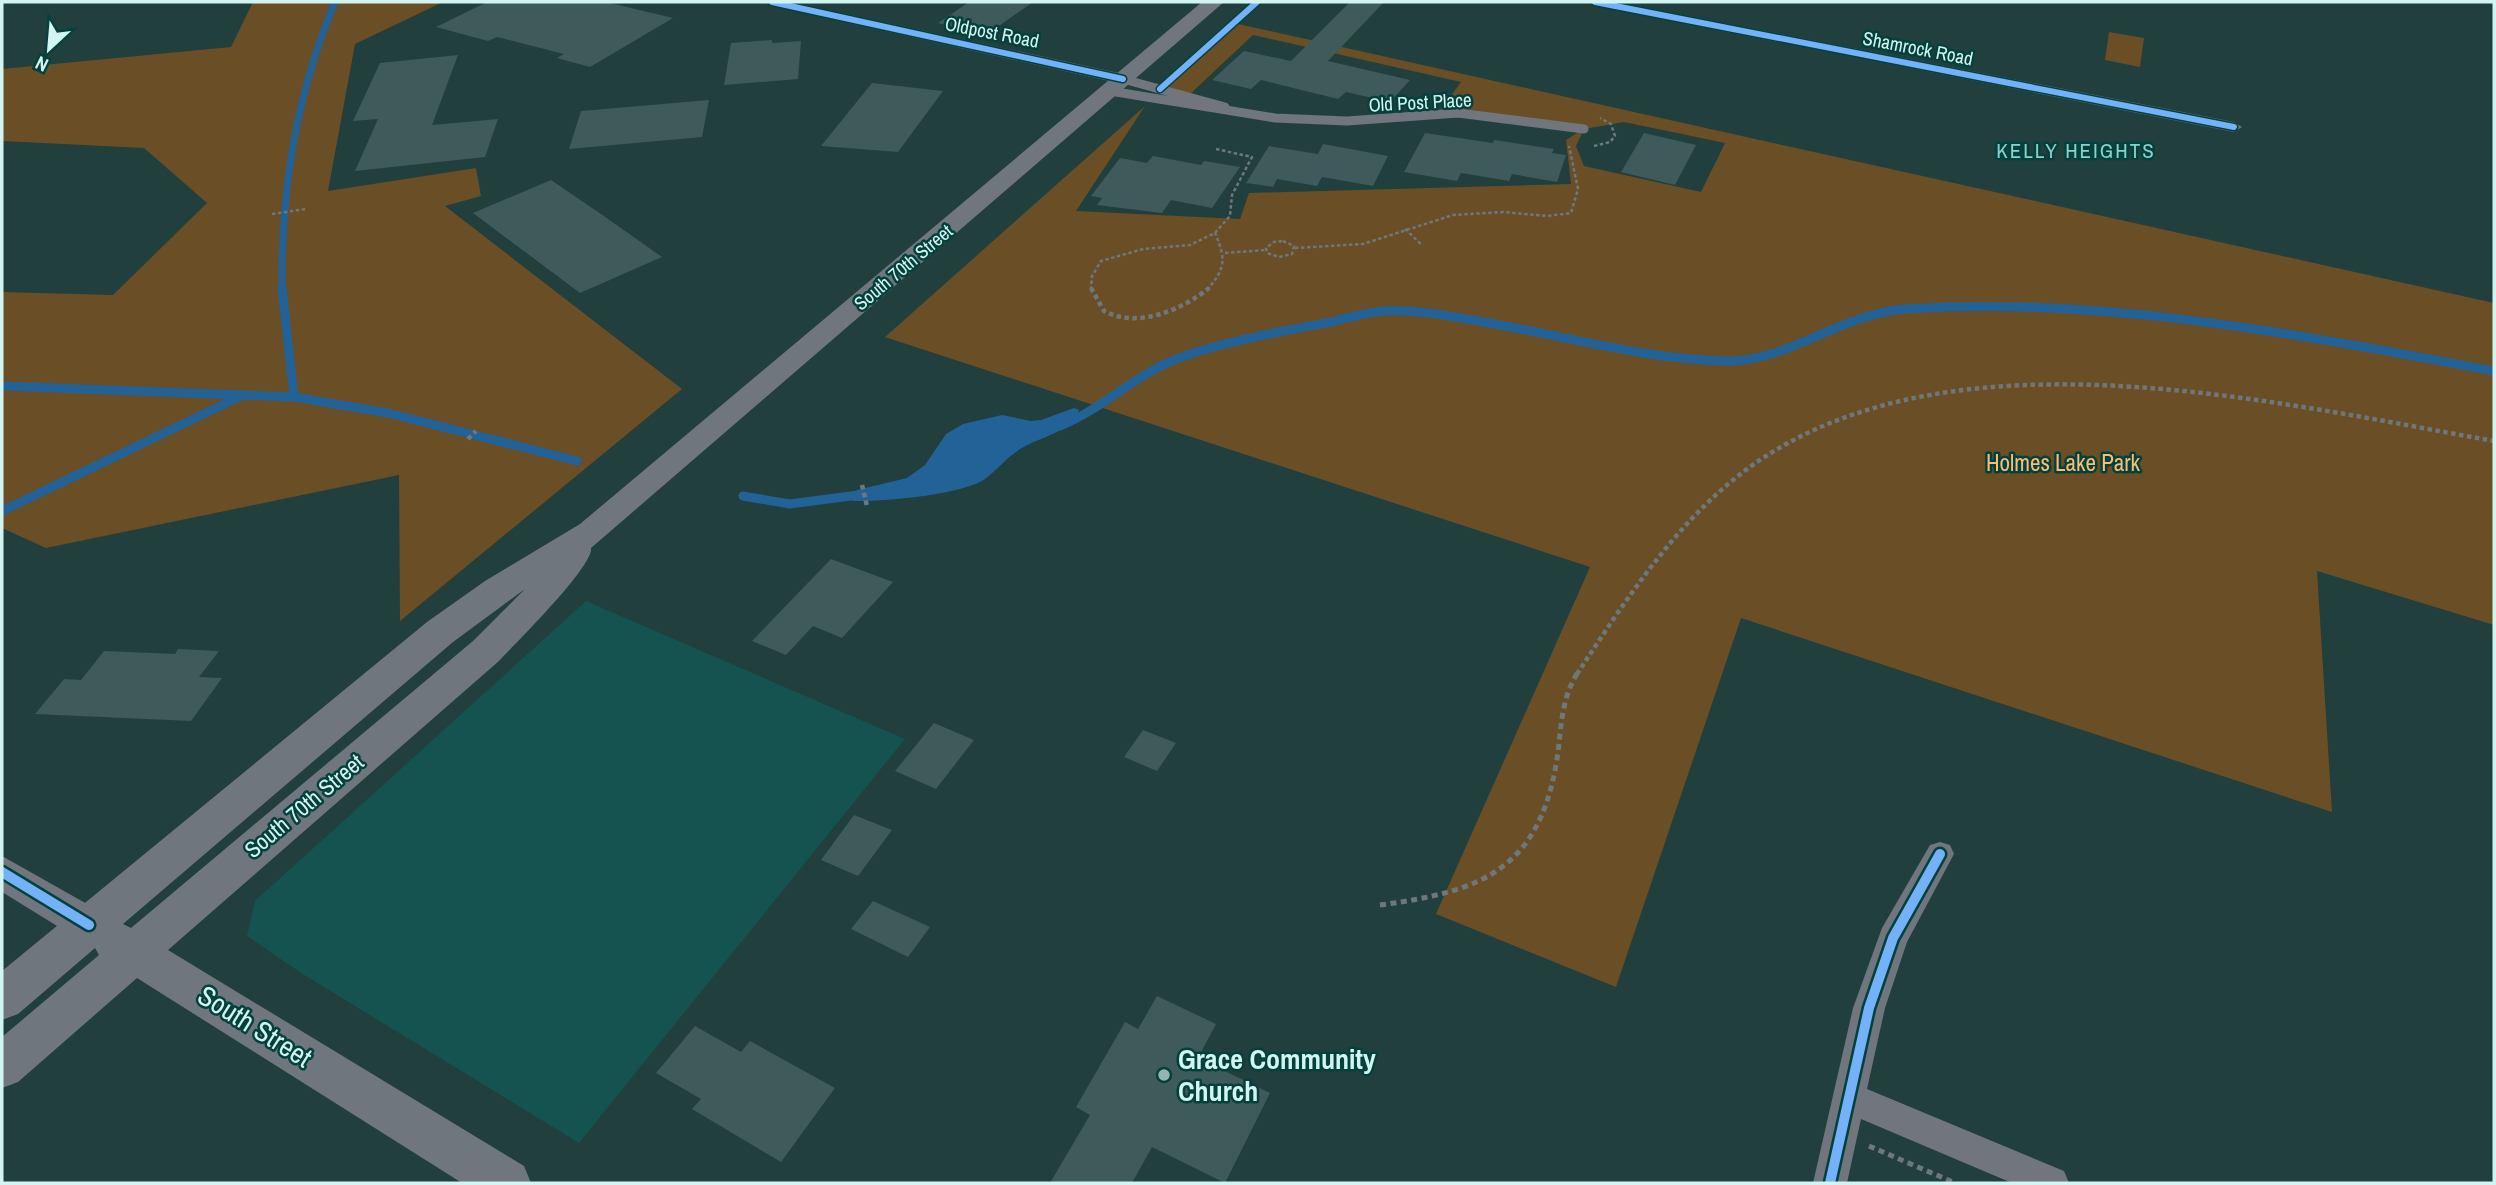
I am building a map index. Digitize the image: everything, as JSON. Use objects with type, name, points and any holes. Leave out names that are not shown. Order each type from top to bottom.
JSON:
[{"type":"main road","name":"South 70th Street","points":[[2,999],[440,632],[497,590],[592,532],[1214,2]]},
{"type":"main road","name":"South 70th Street","points":[[2,1066],[132,951],[486,651],[533,604],[592,532]]},
{"type":"main road","name":"South Street","points":[[89,925],[506,1183]]},
{"type":"street","name":"Oldpost Road","points":[[772,2],[904,33],[1003,65],[1116,85]]},
{"type":"street","name":"Shamrock Road","points":[[1595,2],[2234,127]]},
{"type":"street","points":[[1830,1183],[1847,1097],[1869,1008],[1894,938],[1940,854]]},
{"type":"street","name":"South Street","points":[[2,872],[89,925]]},
{"type":"street","points":[[1847,1097],[2052,1183]]},
{"type":"lane","name":"Old Post Place","points":[[1116,85],[1188,108],[1256,116],[1360,121],[1457,113],[1486,114],[1584,129]]},
{"type":"lane","name":"Old Post Place","points":[[1116,85],[1256,116]]},
{"type":"path","points":[[1590,146],[1611,142],[1615,136],[1611,124],[1595,117]]},
{"type":"path","points":[[1266,250],[1270,243],[1279,241],[1295,248],[1354,246],[1453,215],[1479,212],[1547,216],[1571,213],[1576,206],[1578,192],[1568,142],[1578,145]]},
{"type":"path","points":[[1215,233],[1225,253],[1225,266],[1217,282],[1192,300],[1146,316],[1129,317],[1106,313],[1096,302],[1090,288],[1092,276],[1101,261],[1143,249],[1190,245],[1215,233],[1230,216],[1232,195],[1252,158],[1216,149]]},
{"type":"path","points":[[272,214],[306,209]]},
{"type":"path","points":[[1405,229],[1422,245]]},
{"type":"path","points":[[1266,250],[1270,255],[1284,257],[1292,254],[1295,248]]},
{"type":"path","points":[[1225,253],[1266,250]]},
{"type":"path","points":[[1380,905],[1438,896],[1472,887],[1508,864],[1532,830],[1550,795],[1557,760],[1557,730],[1572,684],[1645,573],[1708,499],[1738,474],[1778,448],[1825,424],[1880,406],[1942,393],[2049,384],[2229,398],[2494,441]]},
{"type":"path","points":[[468,439],[476,431]]},
{"type":"path","points":[[862,485],[867,506]]},
{"type":"path","points":[[1840,1133],[1955,1183]]},
{"type":"shaded area","points":[[586,601],[905,739],[579,1143],[301,973],[247,936],[255,901]]},
{"type":"green space","points":[[253,2],[443,2],[355,44],[328,191],[476,168],[481,196],[445,206],[682,389],[400,621],[399,475],[46,548],[2,528],[2,292],[113,295],[207,203],[144,148],[2,141],[2,69],[231,47]]},
{"type":"green space","name":"Holmes Lake Park","points":[[1238,24],[2494,303],[2494,625],[2317,571],[2332,812],[1741,618],[1616,987],[1436,914],[1590,567],[885,337],[1145,106],[1076,211],[1240,219],[1249,193],[1571,184],[1566,140],[1582,130],[1437,115],[1461,82],[1253,35],[1188,96],[1164,90]],"holes":[[[1624,122],[1725,143],[1701,192],[1584,166],[1576,146],[1584,129]]]},
{"type":"green space","points":[[2109,32],[2144,38],[2140,67],[2105,60]]},
{"type":"water","points":[[1074,408],[1079,410],[1070,424],[1017,451],[985,479],[974,485],[920,496],[852,501],[857,490],[907,478],[925,465],[946,434],[963,424],[1002,415],[1031,421],[1041,420]]},
{"type":"building","points":[[487,2],[606,2],[673,18],[590,67],[557,58],[564,54],[497,37],[488,41],[436,27]]},
{"type":"building","points":[[969,2],[1033,2],[986,35],[938,23]]},
{"type":"building","points":[[1350,2],[1384,2],[1328,61],[1410,80],[1390,102],[1346,92],[1338,99],[1261,80],[1251,89],[1212,80],[1244,51],[1291,61]]},
{"type":"building","points":[[772,40],[772,43],[801,41],[798,79],[724,85],[731,43]]},
{"type":"building","points":[[458,55],[432,125],[498,119],[485,157],[355,171],[378,119],[353,121],[380,63]]},
{"type":"building","points":[[872,83],[943,91],[898,152],[821,146]]},
{"type":"building","points":[[709,100],[702,137],[569,149],[581,111]]},
{"type":"building","points":[[1425,133],[1554,149],[1552,153],[1566,155],[1557,182],[1512,174],[1509,181],[1461,173],[1457,181],[1404,172]]},
{"type":"building","points":[[1644,133],[1696,145],[1675,185],[1621,172]]},
{"type":"building","points":[[1323,144],[1388,156],[1373,186],[1322,177],[1317,186],[1277,179],[1273,187],[1246,183],[1269,146],[1318,154]]},
{"type":"building","points":[[1153,156],[1201,165],[1204,161],[1240,167],[1212,208],[1171,200],[1162,213],[1097,205],[1102,198],[1091,196],[1120,158],[1147,163]]},
{"type":"building","points":[[551,180],[662,257],[580,293],[473,213]]},
{"type":"building","points":[[831,559],[893,582],[842,638],[813,626],[786,655],[752,641]]},
{"type":"building","points":[[178,649],[219,651],[199,677],[222,678],[191,721],[35,714],[64,679],[81,680],[104,651],[175,654]]},
{"type":"building","points":[[934,723],[974,740],[936,789],[895,771]]},
{"type":"building","points":[[1143,730],[1176,743],[1157,771],[1124,757]]},
{"type":"building","points":[[854,815],[892,830],[858,876],[821,860]]},
{"type":"building","points":[[873,901],[930,927],[908,957],[851,929]]},
{"type":"building","name":"Grace Community Church","points":[[1157,996],[1216,1024],[1198,1058],[1270,1093],[1225,1183],[1152,1147],[1132,1183],[1050,1183],[1090,1115],[1076,1107],[1125,1022],[1138,1029]]},
{"type":"building","points":[[695,1026],[741,1052],[750,1041],[835,1088],[781,1162],[692,1109],[701,1099],[656,1073]]},
{"type":"waterway","points":[[282,288],[284,215],[293,143],[310,72],[335,2]]},
{"type":"waterway","points":[[282,288],[294,397]]},
{"type":"waterway","points":[[1060,426],[1085,414],[1155,369],[1192,353],[1262,335],[1385,311],[1440,314],[1641,353],[1729,361],[1771,354],[1837,327],[1883,312],[1980,306],[2054,308],[2128,313],[2275,332],[2494,371]]},
{"type":"waterway","points":[[2,386],[294,397]]},
{"type":"waterway","points":[[2,511],[241,396]]},
{"type":"waterway","points":[[294,397],[388,413],[577,461]]},
{"type":"waterway","points":[[743,496],[790,504],[866,494]]},
{"type":"cycle path","points":[[772,2],[1123,79]]},
{"type":"cycle path","points":[[1160,89],[1257,2]]},
{"type":"cycle path","points":[[1595,2],[2234,127]]},
{"type":"cycle path","points":[[1830,1183],[1869,1008],[1893,938],[1940,854]]},
{"type":"cycle path","points":[[2,872],[89,925]]},
{"type":"place","name":"Grace Community Church","points":[[1164,1075]]},
{"type":"district","name":"KELLY HEIGHTS","points":[[2076,151]]}]
